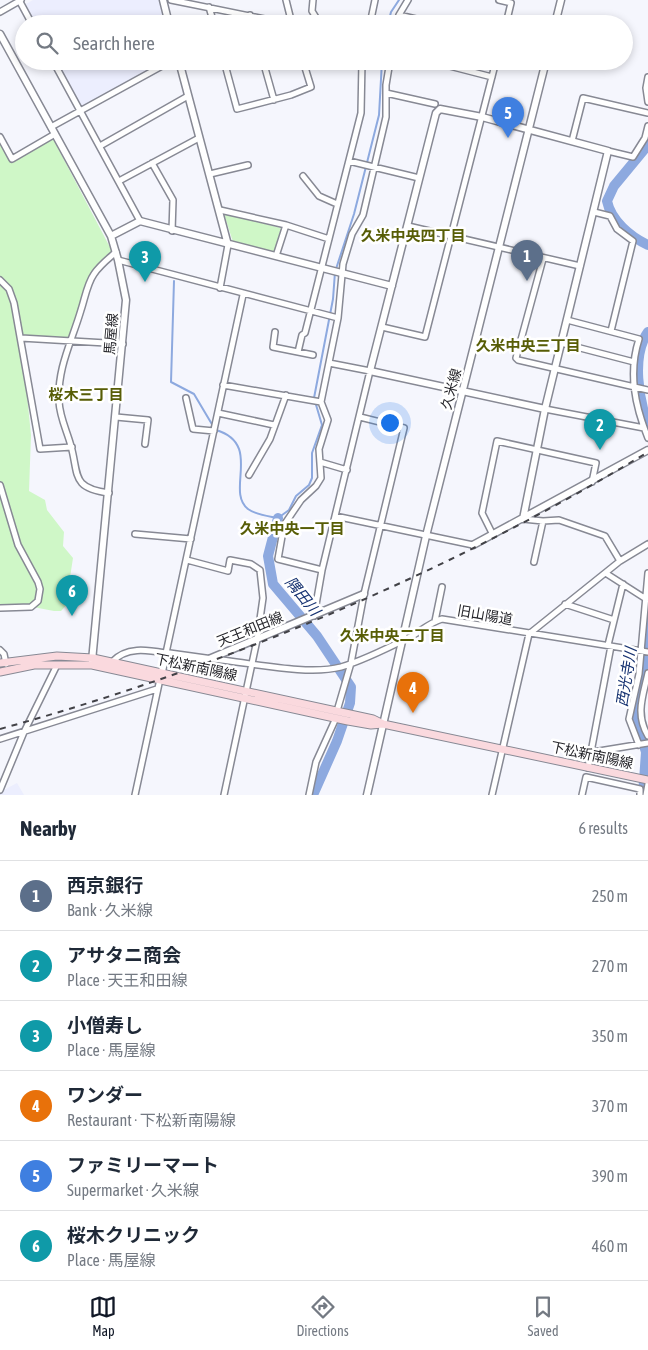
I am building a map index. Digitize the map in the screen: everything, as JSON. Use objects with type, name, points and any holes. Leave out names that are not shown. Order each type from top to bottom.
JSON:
[{"type":"main road","name":"下松新南陽線","points":[[3,662],[57,656],[247,690],[338,715]]},
{"type":"main road","name":"下松新南陽線","points":[[4,671],[92,662],[112,662],[245,698],[348,717],[373,718],[383,724],[644,779]]},
{"type":"street","points":[[0,12],[20,0],[28,15]]},
{"type":"street","points":[[163,0],[167,15]]},
{"type":"street","points":[[171,0],[250,15]]},
{"type":"street","points":[[286,0],[288,15]]},
{"type":"street","points":[[312,0],[312,11],[314,15]]},
{"type":"street","points":[[372,15],[375,0]]},
{"type":"street","points":[[399,15],[408,0]]},
{"type":"street","points":[[499,0],[511,3],[508,15]]},
{"type":"street","points":[[557,15],[561,0]]},
{"type":"street","points":[[209,7],[211,15]]},
{"type":"street","name":"馬屋線","points":[[0,34],[15,61]]},
{"type":"street","name":"馬屋線","points":[[20,70],[111,236],[126,300],[92,662]]},
{"type":"street","points":[[58,70],[140,221]]},
{"type":"street","points":[[51,127],[155,70]]},
{"type":"street","points":[[181,70],[228,245],[220,288]]},
{"type":"street","points":[[226,70],[237,109],[274,100],[311,87],[306,70]]},
{"type":"street","points":[[266,70],[274,100]]},
{"type":"street","points":[[298,352],[361,113],[362,70]]},
{"type":"street","points":[[322,570],[278,559],[284,525],[301,500],[316,486],[321,478],[320,449],[328,420],[320,402],[338,318],[341,272],[352,234],[363,215],[386,118],[389,70]]},
{"type":"street","points":[[465,70],[492,77]]},
{"type":"street","points":[[382,327],[425,338],[494,70]]},
{"type":"street","name":"久米線","points":[[367,795],[426,536],[544,70]]},
{"type":"street","points":[[648,77],[648,102]]},
{"type":"street","points":[[386,93],[435,104]]},
{"type":"street","points":[[100,146],[188,96]]},
{"type":"street","points":[[572,141],[583,98],[648,113]]},
{"type":"street","points":[[314,616],[322,570],[370,371],[436,113],[440,109],[482,117],[633,157],[645,138],[648,126]]},
{"type":"street","points":[[0,137],[12,159],[54,134]]},
{"type":"street","points":[[119,181],[199,138]]},
{"type":"street","points":[[523,519],[545,409],[608,151]]},
{"type":"street","points":[[349,161],[419,178]]},
{"type":"street","points":[[152,163],[173,200],[172,231]]},
{"type":"street","points":[[210,174],[248,165]]},
{"type":"street","points":[[303,176],[319,196],[337,204]]},
{"type":"street","points":[[220,210],[286,225],[329,239]]},
{"type":"street","points":[[594,212],[610,216],[617,229],[633,241],[610,331]]},
{"type":"street","points":[[111,236],[140,221],[172,231],[392,286]]},
{"type":"street","points":[[276,256],[286,225]]},
{"type":"street","points":[[408,226],[543,259],[580,266]]},
{"type":"street","points":[[109,493],[93,491],[79,480],[59,402],[63,360],[94,274],[104,262],[117,256],[244,295],[338,318]]},
{"type":"street","points":[[543,259],[516,358],[633,388],[648,390]]},
{"type":"street","points":[[0,280],[11,293],[21,338],[40,449],[72,447]]},
{"type":"street","points":[[135,795],[244,295]]},
{"type":"street","points":[[567,320],[639,339],[634,362],[633,388],[648,438]]},
{"type":"street","points":[[276,332],[273,347],[313,356]]},
{"type":"street","points":[[21,338],[123,344]]},
{"type":"street","points":[[561,342],[634,362]]},
{"type":"street","points":[[329,363],[644,428]]},
{"type":"street","points":[[224,385],[320,402]]},
{"type":"street","points":[[249,475],[270,439],[286,396]]},
{"type":"street","points":[[186,398],[193,429],[214,431]]},
{"type":"street","points":[[218,412],[274,425]]},
{"type":"street","points":[[116,416],[148,420],[145,444]]},
{"type":"street","points":[[308,795],[316,762],[338,715],[351,663],[364,594],[404,428],[360,417]]},
{"type":"street","points":[[493,535],[482,513],[497,441],[596,463],[592,482]]},
{"type":"street","points":[[335,516],[380,527],[473,545],[648,450]]},
{"type":"street","points":[[320,462],[347,470]]},
{"type":"street","points":[[0,485],[18,545],[40,589],[38,601],[31,607],[0,608]]},
{"type":"street","points":[[523,519],[559,520],[606,536],[620,561]]},
{"type":"street","points":[[534,562],[544,521]]},
{"type":"street","points":[[135,534],[191,540]]},
{"type":"street","name":"旧山陽道","points":[[435,621],[454,620],[529,634],[565,604],[607,574],[620,561],[648,544]]},
{"type":"street","points":[[187,560],[228,571],[230,560],[251,564],[260,570],[263,598],[257,640],[224,795]]},
{"type":"street","points":[[639,745],[629,719],[639,674],[648,573]]},
{"type":"street","points":[[607,574],[646,599]]},
{"type":"street","points":[[588,768],[593,752],[614,620],[623,584]]},
{"type":"street","points":[[209,659],[314,670],[351,663],[403,640],[435,621],[442,587]]},
{"type":"street","name":"天王和田線","points":[[166,653],[209,659],[364,594]]},
{"type":"street","points":[[565,604],[614,620]]},
{"type":"street","points":[[492,795],[529,634],[648,652]]},
{"type":"street","points":[[112,662],[118,655],[133,650],[145,649],[166,653]]},
{"type":"street","points":[[0,650],[4,671]]},
{"type":"street","points":[[0,790],[24,732],[57,665]]},
{"type":"street","points":[[648,672],[640,715],[641,724],[648,736]]},
{"type":"street","points":[[0,739],[157,689]]},
{"type":"street","points":[[593,752],[648,744]]},
{"type":"street","points":[[582,795],[586,777],[640,789],[640,795]]},
{"type":"street","points":[[646,795],[648,784]]},
{"type":"shaded area","points":[[33,0],[159,0],[163,15],[32,15],[26,4]]},
{"type":"shaded area","points":[[61,70],[150,70],[80,108]]},
{"type":"shaded area","points":[[17,783],[24,795],[0,795],[0,792]]},
{"type":"green space","points":[[52,137],[113,253],[95,270],[89,281],[84,292],[71,340],[21,336],[31,435],[29,491],[45,500],[47,510],[64,532],[63,546],[73,558],[69,584],[72,599],[61,611],[33,607],[0,608],[0,138],[12,159]]},
{"type":"green space","points":[[224,214],[281,228],[274,252],[233,242]]},
{"type":"waterway","points":[[390,15],[399,0]]},
{"type":"waterway","points":[[216,430],[230,437],[238,446],[241,456],[240,491],[242,501],[248,509],[258,514],[278,518],[289,510],[296,496],[309,485],[312,478],[312,453],[322,425],[314,398],[333,299],[335,272],[354,214],[379,115],[382,70]]},
{"type":"waterway","name":"西光寺川","points":[[648,145],[614,186],[607,201],[617,222],[635,238],[648,245]]},
{"type":"waterway","points":[[174,281],[171,382],[194,394],[213,426]]},
{"type":"waterway","name":"西光寺川","points":[[648,332],[643,342],[638,365],[640,391],[648,425]]},
{"type":"waterway","name":"隅田川","points":[[278,518],[268,556],[273,584],[317,636],[351,687],[350,703],[337,741],[313,795]]},
{"type":"waterway","name":"西光寺川","points":[[643,795],[646,752],[634,715],[644,671],[648,622]]},
{"type":"railway","points":[[0,729],[84,705],[167,677],[333,613],[495,537],[573,496],[648,452]]},
{"type":"place","name":"ファミリーマート","points":[[508,138]]},
{"type":"place","name":"西京銀行","points":[[527,281]]},
{"type":"place","name":"小僧寿し","points":[[145,282]]},
{"type":"place","name":"アサタニ商会","points":[[600,450]]},
{"type":"place","name":"桜木クリニック","points":[[72,616]]},
{"type":"place","name":"ワンダー","points":[[413,713]]},
{"type":"district","name":"久米中央四丁目","points":[[413,235]]},
{"type":"district","name":"久米中央三丁目","points":[[528,345]]},
{"type":"district","name":"桜木三丁目","points":[[86,394]]},
{"type":"district","name":"久米中央一丁目","points":[[292,528]]},
{"type":"district","name":"久米中央二丁目","points":[[392,635]]}]
